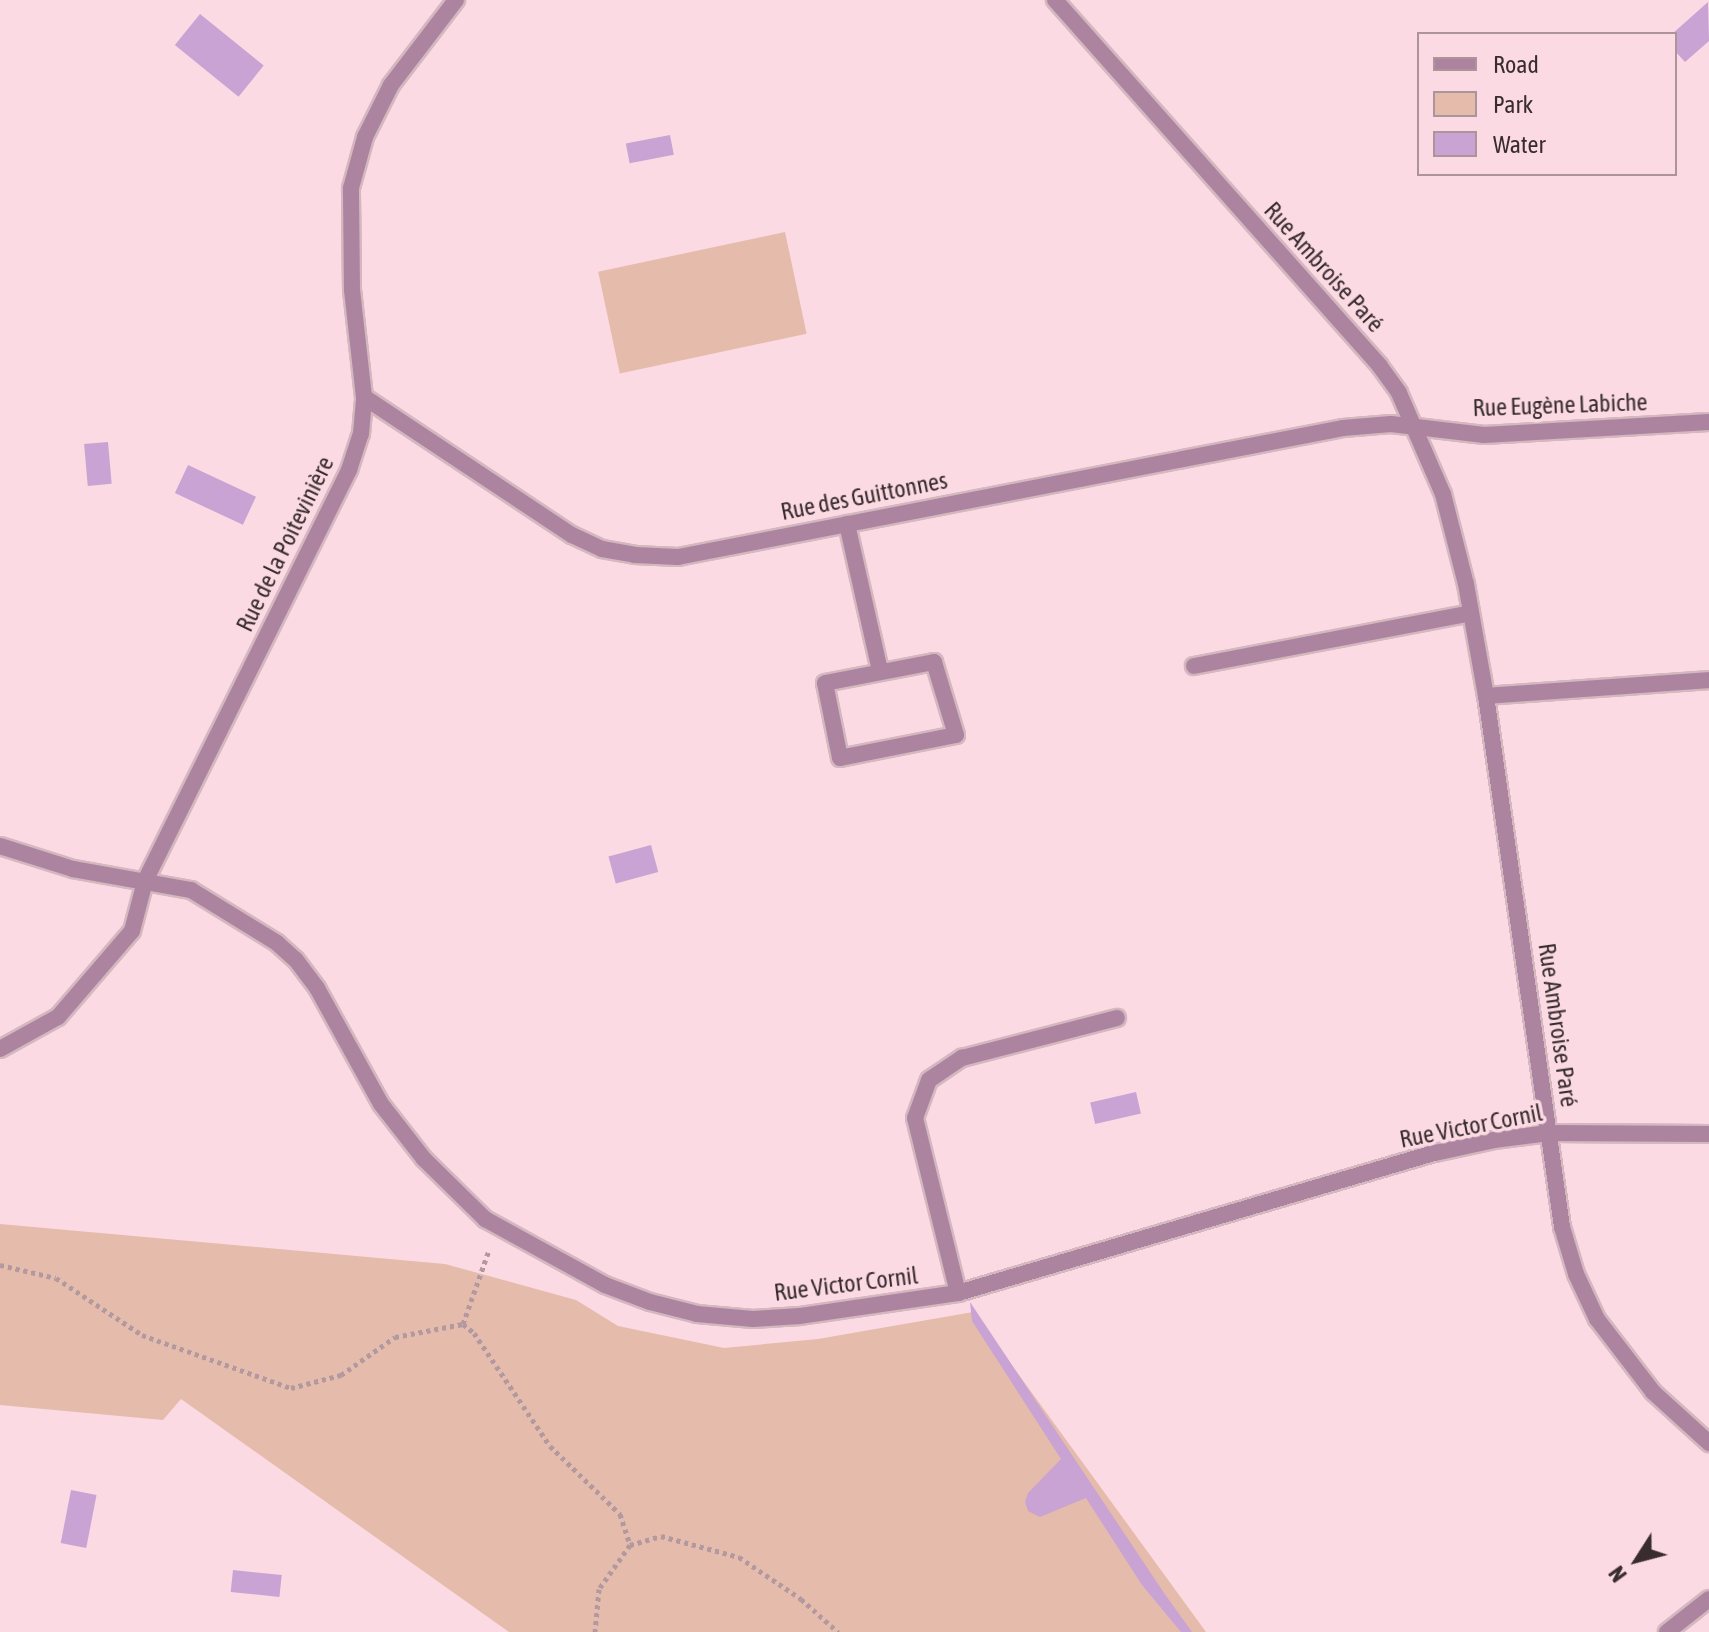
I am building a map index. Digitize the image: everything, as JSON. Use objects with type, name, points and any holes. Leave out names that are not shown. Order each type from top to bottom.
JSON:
[{"type":"street","name":"Rue de la Poitevinière","points":[[0,1049],[58,1017],[132,931],[145,881],[349,470],[361,434],[364,397],[352,290],[351,188],[365,137],[391,85],[456,0]]},
{"type":"street","name":"Rue Ambroise Paré","points":[[1055,0],[1379,365],[1399,393],[1443,494],[1471,613],[1486,696],[1562,1227],[1576,1274],[1597,1319],[1653,1392],[1709,1443]]},
{"type":"street","name":"Rue des Guittonnes","points":[[364,397],[538,515],[602,549],[635,555],[678,557],[1343,428],[1391,424],[1413,427]]},
{"type":"street","name":"Rue Eugène Labiche","points":[[1413,427],[1484,435],[1709,422]]},
{"type":"street","points":[[847,524],[880,670]]},
{"type":"street","points":[[1194,666],[1471,613]]},
{"type":"street","points":[[934,662],[956,735],[840,758],[825,683],[880,670],[934,662]]},
{"type":"street","points":[[1486,696],[1709,680]]},
{"type":"street","name":"Rue Victor Cornil","points":[[0,846],[73,869],[191,890],[277,943],[296,960],[317,988],[381,1104],[424,1159],[485,1219],[605,1285],[650,1302],[697,1314],[753,1319],[800,1316],[958,1293],[1435,1153],[1549,1133],[1709,1134]]},
{"type":"street","points":[[958,1293],[915,1118],[929,1080],[962,1058],[1117,1018]]},
{"type":"street","points":[[1667,1632],[1709,1599]]},
{"type":"path","points":[[463,1324],[471,1292],[498,1227]]},
{"type":"path","points":[[0,1265],[56,1278],[142,1335],[291,1388],[341,1375],[395,1337],[463,1324]]},
{"type":"path","points":[[463,1324],[474,1333],[550,1446],[620,1514],[630,1545]]},
{"type":"path","points":[[595,1632],[599,1589],[630,1545],[661,1536],[739,1557],[765,1572],[838,1632]]},
{"type":"green space","points":[[785,232],[807,334],[620,373],[598,272]]},
{"type":"green space","points":[[0,1224],[445,1264],[576,1300],[618,1326],[724,1348],[818,1339],[973,1312],[1206,1632],[509,1632],[181,1399],[163,1420],[0,1405]]},
{"type":"water","points":[[1708,2],[1709,41],[1685,62],[1677,53],[1677,32],[1674,32]]},
{"type":"water","points":[[200,14],[264,66],[239,97],[175,45]]},
{"type":"water","points":[[670,135],[674,155],[630,163],[626,144]]},
{"type":"water","points":[[108,442],[112,484],[88,486],[84,444]]},
{"type":"water","points":[[188,465],[256,497],[243,525],[175,493]]},
{"type":"water","points":[[651,845],[658,872],[616,883],[608,856]]},
{"type":"water","points":[[1136,1092],[1141,1113],[1095,1124],[1090,1103]]},
{"type":"water","points":[[970,1302],[1192,1632],[1181,1632],[1142,1585],[1086,1498],[1040,1517],[1028,1511],[1025,1502],[1028,1493],[1061,1459],[972,1321]]},
{"type":"water","points":[[71,1490],[97,1495],[86,1548],[61,1543]]},
{"type":"water","points":[[233,1570],[282,1575],[279,1597],[231,1592]]}]
